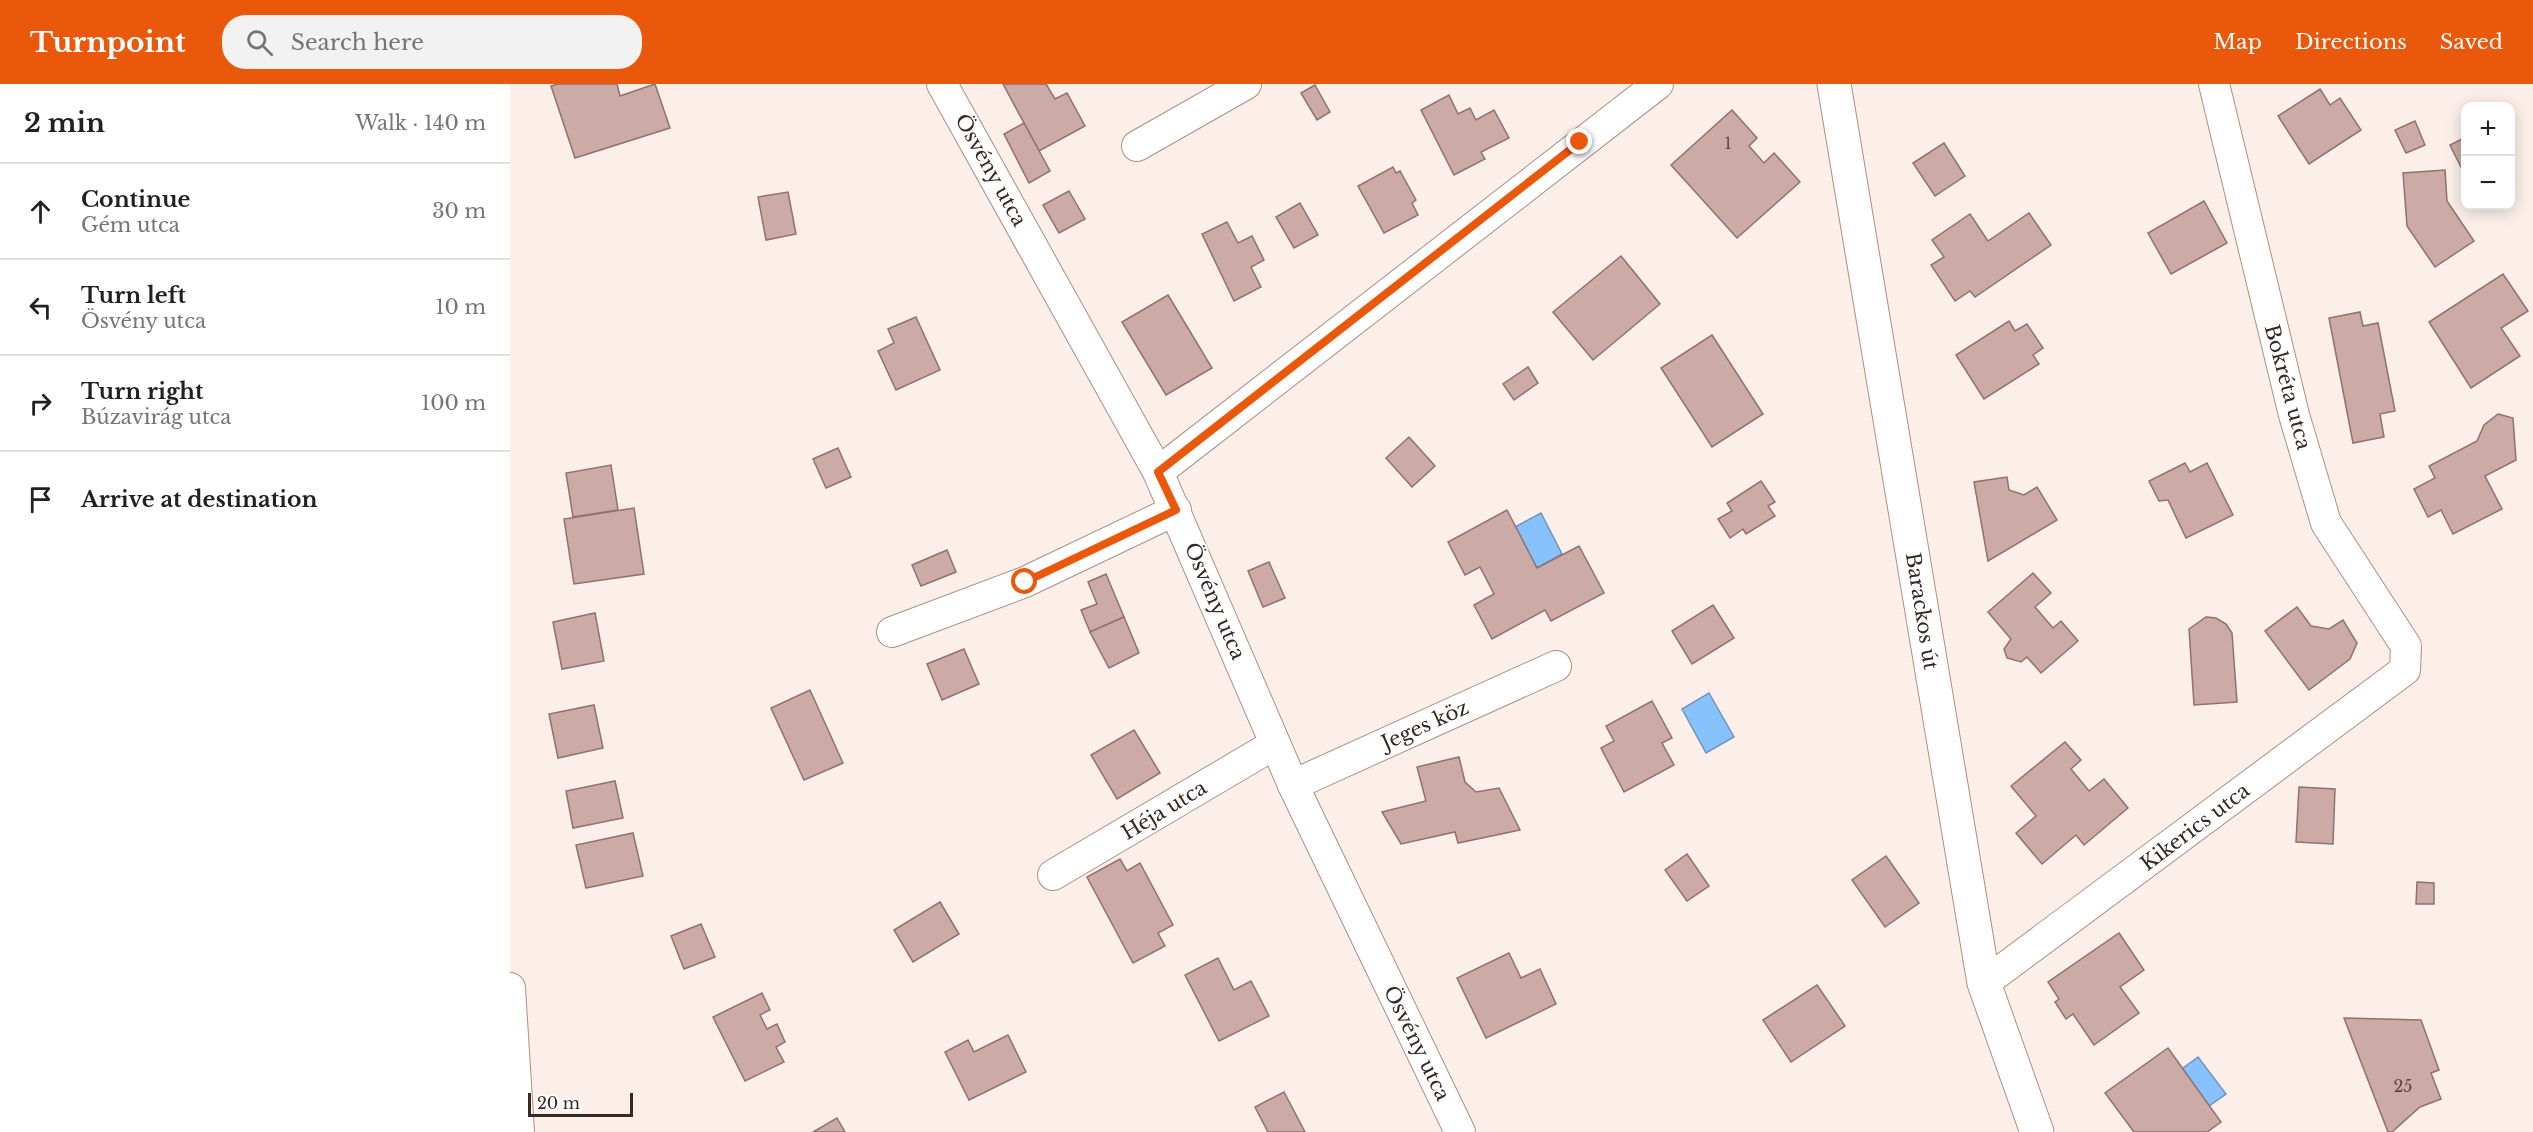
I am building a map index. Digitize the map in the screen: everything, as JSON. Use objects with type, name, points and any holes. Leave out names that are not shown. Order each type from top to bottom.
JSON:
[{"type":"street","name":"Ösvény utca","points":[[942,84],[1158,472],[1293,784],[1460,1132]]},
{"type":"street","points":[[1137,146],[1246,84]]},
{"type":"street","points":[[1158,472],[1658,84]]},
{"type":"street","name":"Barackos út","points":[[1834,84],[1984,983],[2037,1132]]},
{"type":"street","name":"Bokréta utca","points":[[2214,84],[2294,415],[2326,523],[2406,646],[2405,670]]},
{"type":"street","points":[[892,632],[1025,582],[1176,510]]},
{"type":"street","name":"Jeges köz","points":[[1293,784],[1557,666]]},
{"type":"street","name":"Kikerics utca","points":[[1984,983],[2405,670]]},
{"type":"street","name":"Héja utca","points":[[1053,875],[1275,744]]},
{"type":"street","points":[[510,988],[519,1132]]},
{"type":"water","points":[[1541,513],[1562,554],[1537,568],[1515,527]]},
{"type":"water","points":[[1709,693],[1734,737],[1706,753],[1682,709]]},
{"type":"water","points":[[2198,1057],[2226,1094],[2209,1106],[2182,1069]]},
{"type":"building","points":[[617,84],[620,96],[655,84],[670,128],[575,158],[551,86]]},
{"type":"building","points":[[1003,84],[1046,84],[1055,99],[1067,93],[1085,126],[1039,151]]},
{"type":"building","points":[[1315,85],[1330,112],[1317,120],[1301,93]]},
{"type":"building","points":[[2320,89],[2330,105],[2340,98],[2361,130],[2309,164],[2278,116]]},
{"type":"building","points":[[1449,95],[1458,114],[1470,108],[1476,120],[1494,110],[1509,138],[1481,152],[1485,159],[1454,175],[1421,110]]},
{"type":"building","points":[[1732,110],[1757,138],[1749,146],[1764,163],[1774,153],[1800,182],[1737,238],[1671,165]]},
{"type":"building","points":[[2415,121],[2425,145],[2406,153],[2395,130]]},
{"type":"building","points":[[1024,123],[1050,171],[1029,183],[1004,134]]},
{"type":"building","points":[[2461,140],[2461,167],[2450,145]]},
{"type":"building","points":[[1944,143],[1965,176],[1935,196],[1913,163]]},
{"type":"building","points":[[1393,167],[1396,173],[1400,171],[1416,200],[1412,203],[1418,215],[1384,233],[1358,186]]},
{"type":"building","points":[[2445,170],[2447,201],[2474,241],[2435,267],[2407,226],[2403,173]]},
{"type":"building","points":[[1069,191],[1085,219],[1059,233],[1043,205]]},
{"type":"building","points":[[788,192],[796,234],[766,240],[758,197]]},
{"type":"building","points":[[2204,201],[2227,243],[2171,274],[2148,233]]},
{"type":"building","points":[[1300,203],[1318,235],[1294,248],[1276,217]]},
{"type":"building","points":[[2029,213],[2051,245],[1975,297],[1970,291],[1955,301],[1931,265],[1944,257],[1932,240],[1970,214],[1988,241]]},
{"type":"building","points":[[1227,222],[1238,243],[1252,236],[1264,260],[1251,267],[1261,287],[1234,301],[1202,234]]},
{"type":"building","points":[[1621,256],[1660,304],[1593,360],[1553,312]]},
{"type":"building","points":[[2503,274],[2528,311],[2501,328],[2520,356],[2471,388],[2429,322]]},
{"type":"building","points":[[1168,295],[1212,368],[1166,395],[1122,322]]},
{"type":"building","points":[[2360,312],[2363,326],[2378,323],[2395,411],[2380,414],[2384,437],[2353,443],[2329,318]]},
{"type":"building","points":[[916,317],[940,370],[896,390],[878,351],[894,343],[888,329]]},
{"type":"building","points":[[2009,321],[2015,331],[2027,324],[2043,348],[2033,355],[2039,364],[1984,399],[1956,355]]},
{"type":"building","points":[[1712,335],[1763,414],[1712,447],[1661,368]]},
{"type":"building","points":[[1528,367],[1538,383],[1514,400],[1503,384]]},
{"type":"building","points":[[2498,414],[2513,418],[2516,460],[2485,476],[2502,509],[2453,534],[2441,510],[2428,517],[2414,489],[2435,478],[2429,466],[2477,441],[2484,425]]},
{"type":"building","points":[[1409,437],[1435,466],[1412,487],[1386,458]]},
{"type":"building","points":[[838,448],[851,477],[826,488],[813,459]]},
{"type":"building","points":[[2185,463],[2190,472],[2207,463],[2233,515],[2186,538],[2168,500],[2159,501],[2149,481]]},
{"type":"building","points":[[611,465],[618,510],[573,517],[566,473]]},
{"type":"building","points":[[2007,477],[2009,490],[2024,495],[2037,487],[2057,520],[1988,561],[1974,482]]},
{"type":"building","points":[[1761,481],[1775,502],[1768,506],[1775,516],[1746,534],[1743,529],[1730,538],[1718,519],[1732,511],[1727,503]]},
{"type":"building","points":[[634,508],[644,574],[574,584],[564,519]]},
{"type":"building","points":[[1507,510],[1537,568],[1579,546],[1604,593],[1551,621],[1545,610],[1492,639],[1474,605],[1494,594],[1480,567],[1465,575],[1448,542]]},
{"type":"building","points":[[947,550],[956,572],[921,586],[912,565]]},
{"type":"building","points":[[1269,562],[1285,598],[1263,607],[1248,571]]},
{"type":"building","points":[[2033,573],[2051,593],[2035,607],[2053,628],[2061,621],[2078,641],[2041,673],[2027,657],[2021,662],[2007,658],[2004,649],[2011,639],[1988,612]]},
{"type":"building","points":[[1106,574],[1124,617],[1090,632],[1081,610],[1097,604],[1088,582]]},
{"type":"building","points":[[1713,605],[1734,638],[1692,664],[1672,631]]},
{"type":"building","points":[[2297,607],[2311,626],[2329,629],[2343,620],[2357,643],[2350,659],[2309,690],[2265,631]]},
{"type":"building","points":[[595,613],[604,661],[562,669],[553,622]]},
{"type":"building","points":[[1124,617],[1139,653],[1109,668],[1090,632]]},
{"type":"building","points":[[2206,617],[2216,618],[2226,624],[2232,633],[2237,702],[2194,705],[2189,629]]},
{"type":"building","points":[[964,649],[979,684],[942,700],[927,664]]},
{"type":"building","points":[[810,690],[843,763],[804,780],[771,708]]},
{"type":"building","points":[[1652,701],[1672,738],[1662,743],[1674,765],[1624,792],[1601,748],[1614,741],[1606,726]]},
{"type":"building","points":[[594,705],[603,748],[558,758],[549,714]]},
{"type":"building","points":[[1134,730],[1160,773],[1117,799],[1091,755]]},
{"type":"building","points":[[2065,742],[2081,760],[2071,769],[2089,791],[2104,779],[2128,808],[2084,845],[2076,835],[2042,864],[2016,833],[2036,816],[2011,786]]},
{"type":"building","points":[[1459,757],[1465,782],[1476,792],[1499,788],[1520,830],[1458,843],[1455,832],[1401,844],[1382,812],[1426,801],[1417,767]]},
{"type":"building","points":[[615,781],[623,818],[573,828],[566,791]]},
{"type":"building","points":[[2299,787],[2335,789],[2333,844],[2296,842]]},
{"type":"building","points":[[633,833],[643,876],[586,888],[576,845]]},
{"type":"building","points":[[1687,854],[1709,886],[1687,901],[1665,870]]},
{"type":"building","points":[[1886,856],[1919,903],[1885,927],[1852,880]]},
{"type":"building","points":[[1120,859],[1127,871],[1140,863],[1173,925],[1158,933],[1165,946],[1133,963],[1087,877]]},
{"type":"building","points":[[2417,882],[2434,883],[2434,904],[2416,904]]},
{"type":"building","points":[[940,902],[959,934],[913,962],[894,930]]},
{"type":"building","points":[[701,924],[715,957],[684,969],[671,936]]},
{"type":"building","points":[[2119,933],[2144,970],[2120,987],[2139,1013],[2094,1045],[2073,1014],[2066,1019],[2055,1002],[2059,999],[2048,982]]},
{"type":"building","points":[[1509,953],[1521,978],[1540,969],[1556,1004],[1486,1038],[1457,978]]},
{"type":"building","points":[[1218,958],[1234,990],[1251,981],[1269,1016],[1219,1041],[1185,975]]},
{"type":"building","points":[[1817,985],[1845,1026],[1791,1062],[1763,1020]]},
{"type":"building","points":[[762,993],[770,1010],[760,1015],[767,1029],[777,1024],[785,1042],[776,1047],[784,1062],[745,1081],[713,1017]]},
{"type":"building","points":[[2344,1018],[2421,1020],[2439,1070],[2431,1073],[2441,1099],[2420,1107],[2392,1132],[2388,1132]]},
{"type":"building","points":[[1008,1035],[1026,1072],[969,1100],[945,1052],[968,1040],[974,1052]]},
{"type":"building","points":[[2168,1048],[2221,1122],[2207,1132],[2134,1132],[2105,1093]]},
{"type":"building","points":[[1284,1092],[1305,1132],[1268,1132],[1255,1107]]},
{"type":"building","points":[[837,1118],[845,1132],[813,1132]]},
{"type":"route","points":[[1025,582],[1176,510],[1158,472],[1580,142]]}]
